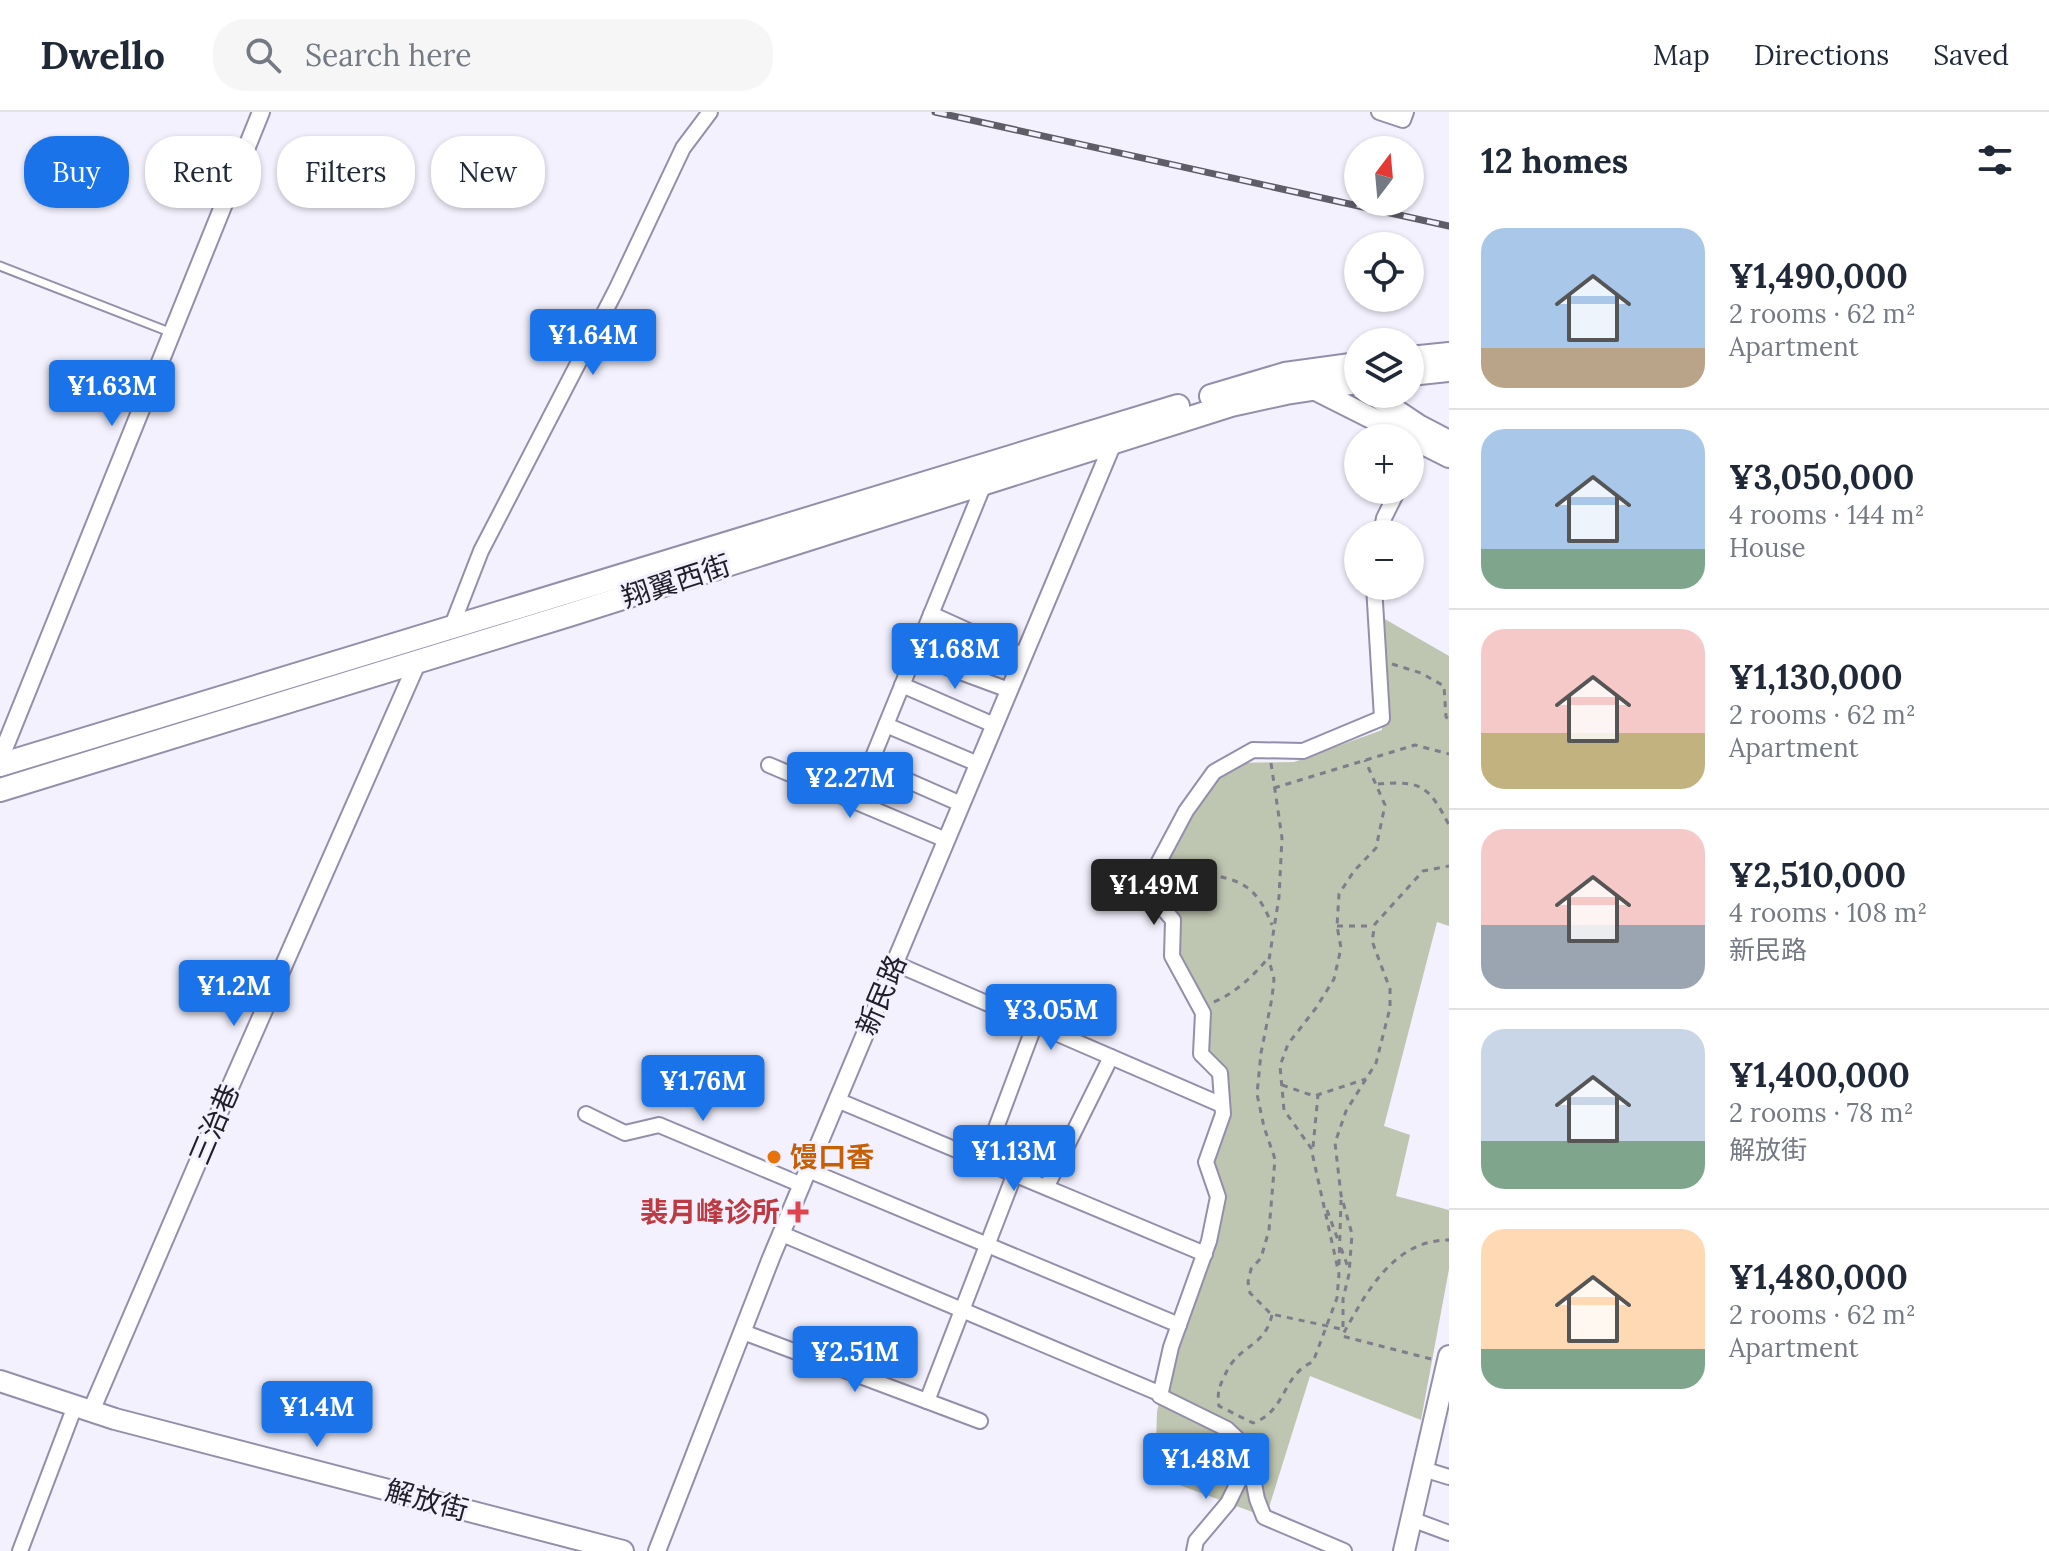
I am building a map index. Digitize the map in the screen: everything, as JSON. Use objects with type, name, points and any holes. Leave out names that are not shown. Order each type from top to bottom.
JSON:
[{"type":"main road","points":[[1424,357],[1449,354]]},
{"type":"main road","points":[[1424,373],[1449,370]]},
{"type":"main road","name":"翔翼西街","points":[[0,762],[1285,374],[1344,378]]},
{"type":"main road","points":[[1285,374],[1385,424]]},
{"type":"main road","name":"翔翼西街","points":[[0,790],[1231,405],[1344,382]]},
{"type":"main road","points":[[1396,408],[1420,426],[1449,441]]},
{"type":"main road","points":[[1424,444],[1449,457]]},
{"type":"main road","points":[[1404,1551],[1435,1472],[1448,1360]]},
{"type":"main road","name":"解放街","points":[[0,1381],[79,1412],[623,1551]]},
{"type":"main road","points":[[0,1392],[575,1551]]},
{"type":"main road","points":[[1442,1424],[1449,1399]]},
{"type":"main road","points":[[1414,1551],[1416,1520]]},
{"type":"street","points":[[0,762],[261,112]]},
{"type":"street","points":[[451,628],[481,551],[616,290],[683,148],[710,112]]},
{"type":"street","points":[[1379,112],[1403,120],[1406,112]]},
{"type":"street","name":"新民路","points":[[657,1551],[837,1100],[1113,443]]},
{"type":"street","points":[[855,801],[984,484]]},
{"type":"street","points":[[1161,1394],[1171,1347],[1205,1254],[1218,1197],[1206,1162],[1223,1114],[1220,1073],[1201,1054],[1203,1013],[1172,956],[1173,920],[1145,888],[1186,811],[1214,772],[1253,750],[1303,751],[1382,718],[1375,600]]},
{"type":"street","points":[[931,614],[1024,656]]},
{"type":"street","points":[[914,655],[1009,690]]},
{"type":"street","name":"三治巷","points":[[79,1412],[236,1074],[418,661]]},
{"type":"street","points":[[902,685],[994,725]]},
{"type":"street","points":[[886,725],[978,764]]},
{"type":"street","points":[[870,764],[961,804]]},
{"type":"street","points":[[769,765],[946,840]]},
{"type":"street","points":[[894,963],[1222,1105]]},
{"type":"street","points":[[984,1160],[1035,1024]]},
{"type":"street","points":[[1047,1186],[1111,1057]]},
{"type":"street","points":[[837,1100],[1205,1254]]},
{"type":"street","points":[[586,1114],[625,1133],[659,1125],[987,1245],[1179,1325]]},
{"type":"street","points":[[927,1401],[1015,1173]]},
{"type":"street","points":[[782,1234],[1161,1394],[1227,1429],[1247,1448],[1264,1517],[1344,1551]]},
{"type":"street","points":[[743,1332],[980,1421]]},
{"type":"street","points":[[20,1551],[79,1412]]},
{"type":"street","points":[[1194,1551],[1196,1541],[1228,1503],[1249,1460]]},
{"type":"street","points":[[1416,1520],[1449,1533]]},
{"type":"lane","points":[[0,266],[172,333]]},
{"type":"path","points":[[1377,660],[1439,681],[1444,686],[1443,700],[1449,719]]},
{"type":"path","points":[[1274,788],[1415,745],[1449,754]]},
{"type":"path","points":[[1268,751],[1282,838],[1279,897],[1269,957],[1274,979],[1257,1094],[1275,1159],[1270,1199],[1272,1211],[1265,1247],[1261,1258],[1251,1269],[1248,1282],[1250,1293],[1272,1315],[1344,1329]]},
{"type":"path","points":[[1312,1152],[1284,1110],[1280,1066],[1288,1044],[1334,979],[1341,948],[1337,926],[1339,894],[1354,871],[1376,848],[1385,805],[1365,760]]},
{"type":"path","points":[[1378,784],[1406,781],[1432,793],[1449,825]]},
{"type":"path","points":[[1272,1315],[1269,1328],[1259,1341],[1231,1360],[1217,1392],[1219,1406],[1253,1423],[1277,1409],[1300,1368],[1313,1362],[1337,1298],[1341,1193],[1335,1143],[1346,1111],[1376,1063],[1390,1008],[1390,989],[1372,941],[1375,926],[1423,871],[1449,866]]},
{"type":"path","points":[[1197,872],[1249,886],[1263,902],[1273,926]]},
{"type":"path","points":[[1337,926],[1375,926]]},
{"type":"path","points":[[1200,1008],[1234,991],[1269,957]]},
{"type":"path","points":[[1282,1085],[1314,1096],[1366,1079]]},
{"type":"path","points":[[1318,1095],[1312,1152],[1339,1274]]},
{"type":"path","points":[[1341,1193],[1352,1234],[1343,1299],[1344,1329]]},
{"type":"path","points":[[1322,1195],[1349,1271]]},
{"type":"path","points":[[1448,1360],[1342,1336],[1364,1295],[1386,1267],[1409,1249],[1449,1240]]},
{"type":"green space","points":[[1383,618],[1449,656],[1449,926],[1437,922],[1384,1126],[1410,1135],[1396,1196],[1449,1210],[1449,1269],[1421,1420],[1310,1376],[1266,1517],[1155,1476],[1157,1412],[1172,1344],[1218,1191],[1206,1162],[1223,1114],[1220,1073],[1201,1054],[1204,1014],[1170,951],[1174,913],[1145,888],[1186,811],[1230,763],[1294,762],[1382,730]]},
{"type":"railway","points":[[935,112],[1449,226]]},
{"type":"place","name":"馒口香","points":[[774,1157]]},
{"type":"place","name":"裴月峰诊所","points":[[798,1212]]}]
